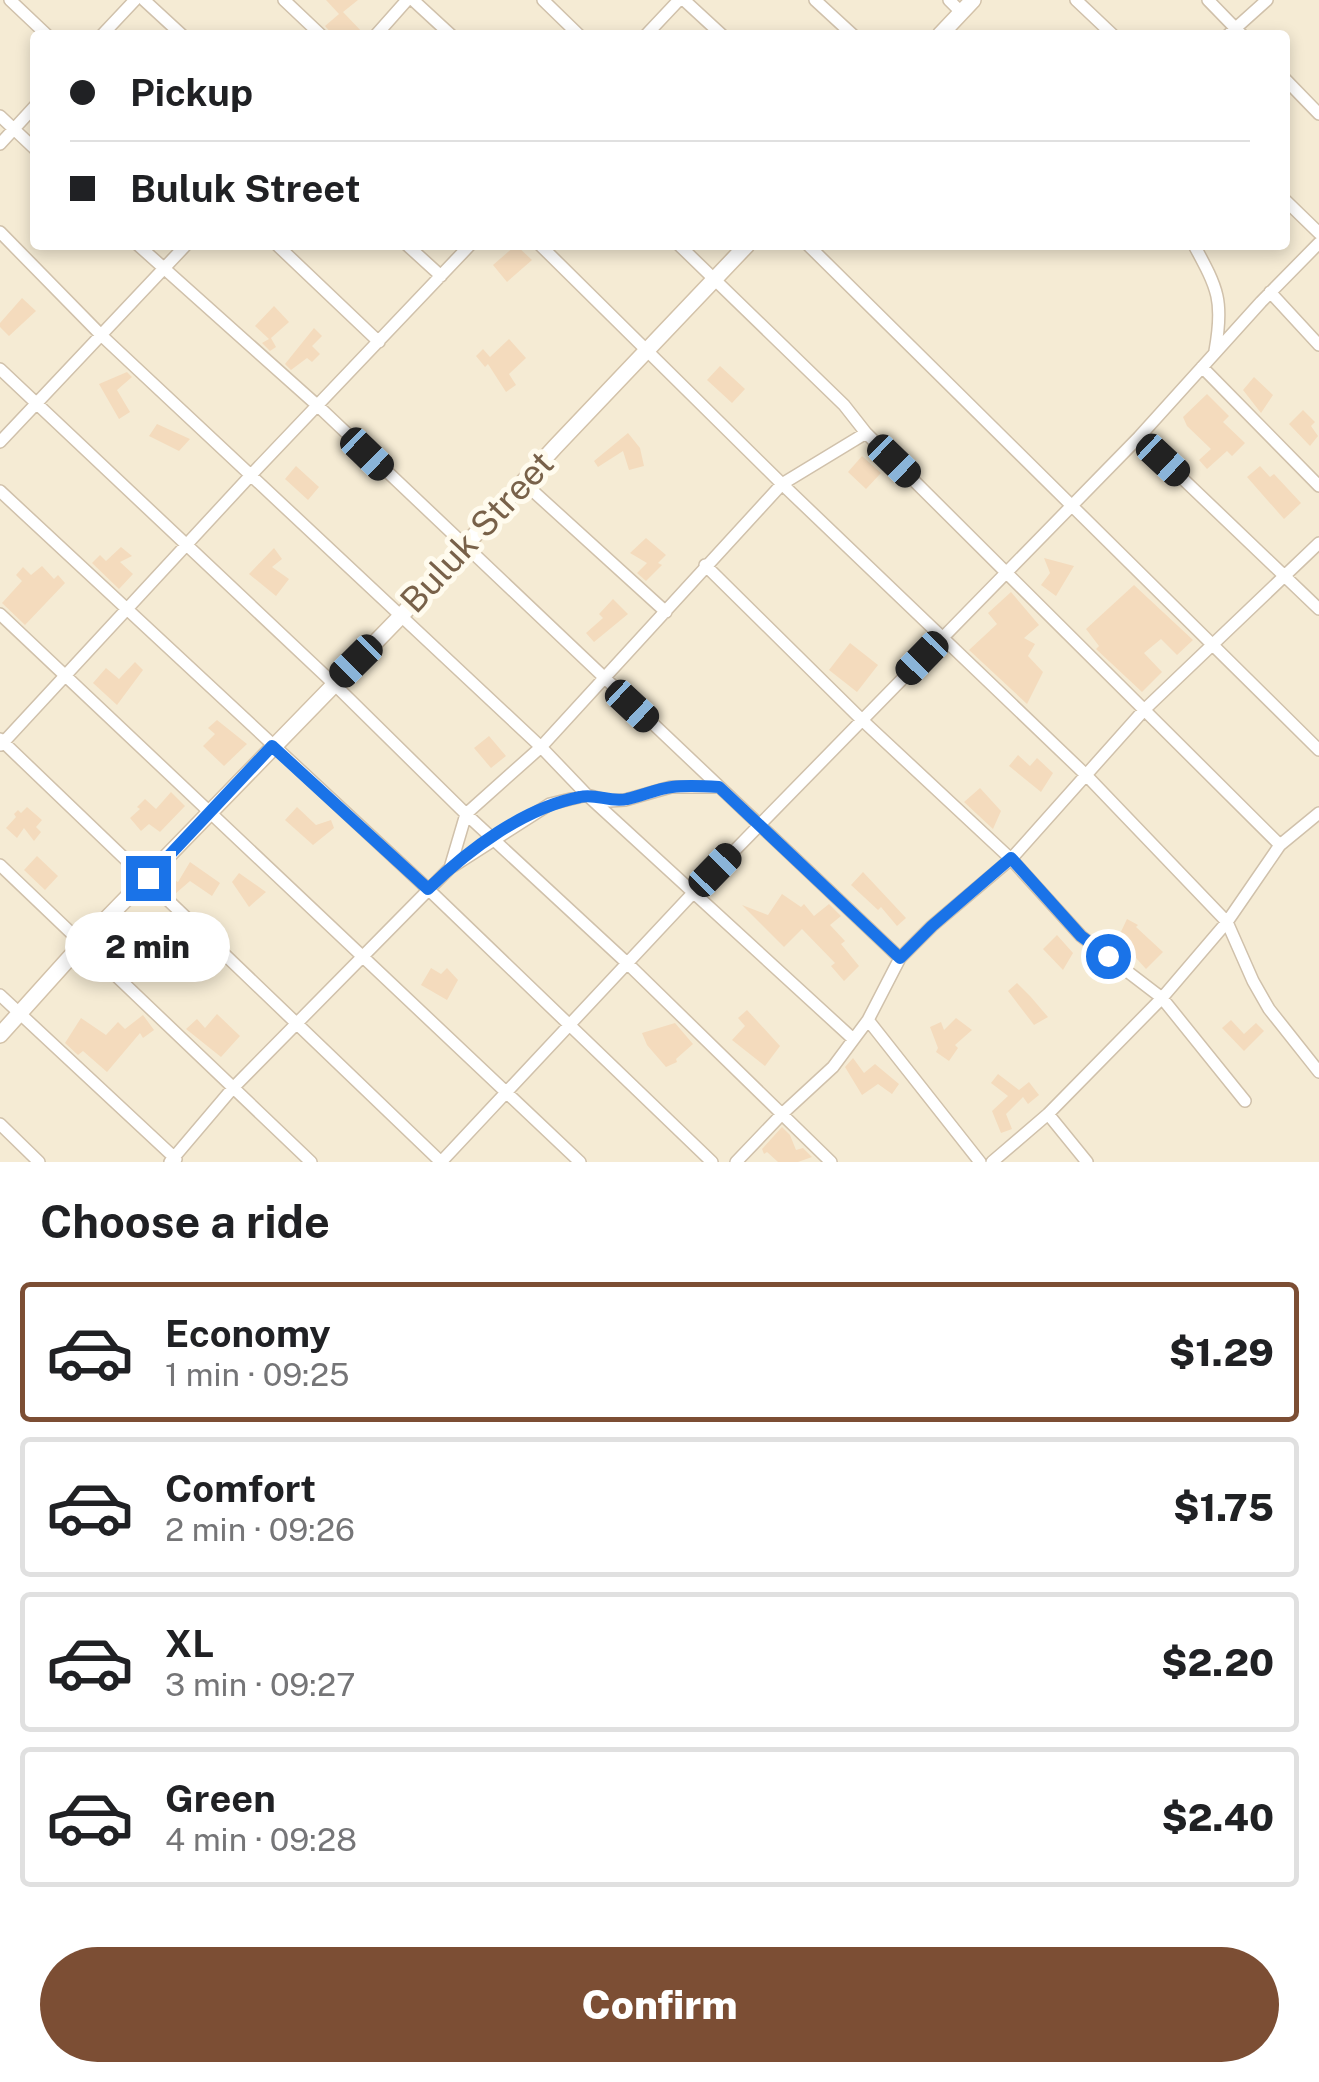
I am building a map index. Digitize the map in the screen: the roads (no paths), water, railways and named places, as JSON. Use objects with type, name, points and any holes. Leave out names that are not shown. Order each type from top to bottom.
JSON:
[{"type":"street","points":[[10,0],[41,30]]},
{"type":"street","points":[[107,30],[134,0]]},
{"type":"street","points":[[144,0],[177,30]]},
{"type":"street","points":[[284,0],[316,30]]},
{"type":"street","points":[[381,30],[410,0],[444,30]]},
{"type":"street","points":[[543,0],[574,30]]},
{"type":"street","points":[[651,30],[682,0],[716,30]]},
{"type":"street","points":[[815,0],[848,30]]},
{"type":"street","points":[[945,30],[967,6],[948,0]]},
{"type":"street","points":[[1076,0],[1108,30]]},
{"type":"street","points":[[1208,0],[1233,30]]},
{"type":"street","points":[[1238,30],[1268,0]]},
{"type":"street","points":[[1290,84],[1319,114]]},
{"type":"street","points":[[0,144],[30,111]]},
{"type":"street","points":[[0,116],[30,144]]},
{"type":"street","points":[[1290,205],[1319,233]]},
{"type":"street","points":[[0,232],[101,335],[542,746],[587,795],[852,1038]]},
{"type":"street","points":[[465,250],[1,742],[299,1022],[441,1162],[693,893],[1138,437],[1319,243]]},
{"type":"street","points":[[143,250],[318,406],[900,958]]},
{"type":"street","points":[[0,442],[181,250]]},
{"type":"street","points":[[281,250],[379,342]]},
{"type":"street","points":[[412,250],[441,276]]},
{"type":"street","points":[[545,250],[1086,775],[1228,922],[1268,1008],[1319,1072]]},
{"type":"street","points":[[684,250],[844,405],[866,433],[1280,845]]},
{"type":"street","name":"Buluk Street","points":[[0,1035],[208,812],[400,617],[742,250]]},
{"type":"street","points":[[813,250],[1319,750]]},
{"type":"street","points":[[1197,250],[1215,283],[1221,315],[1215,351]]},
{"type":"street","points":[[1270,292],[1319,345]]},
{"type":"street","points":[[1202,367],[1319,486]]},
{"type":"street","points":[[0,369],[334,683],[466,814],[628,963],[830,1162]]},
{"type":"street","points":[[450,868],[466,814],[542,746],[782,484],[866,433]]},
{"type":"street","points":[[1138,437],[1286,574],[1319,610]]},
{"type":"street","points":[[523,482],[666,612]]},
{"type":"street","points":[[0,491],[428,889],[712,1162]]},
{"type":"street","points":[[736,1162],[833,1067],[868,1020],[900,958],[1011,858],[1144,710],[1319,543]]},
{"type":"street","points":[[705,565],[862,720],[1011,858],[1081,936],[1162,998],[1244,1102]]},
{"type":"street","points":[[0,614],[580,1162]]},
{"type":"street","points":[[0,995],[174,1160],[232,1089],[428,889],[492,838],[550,804],[587,795],[609,801],[626,800],[671,787],[719,787]]},
{"type":"street","points":[[992,1162],[1048,1114],[1162,998],[1228,922],[1280,845],[1319,813]]},
{"type":"street","points":[[0,866],[311,1162]]},
{"type":"street","points":[[868,1020],[980,1162]]},
{"type":"street","points":[[1048,1114],[1086,1162]]},
{"type":"street","points":[[0,1124],[39,1162]]}]
